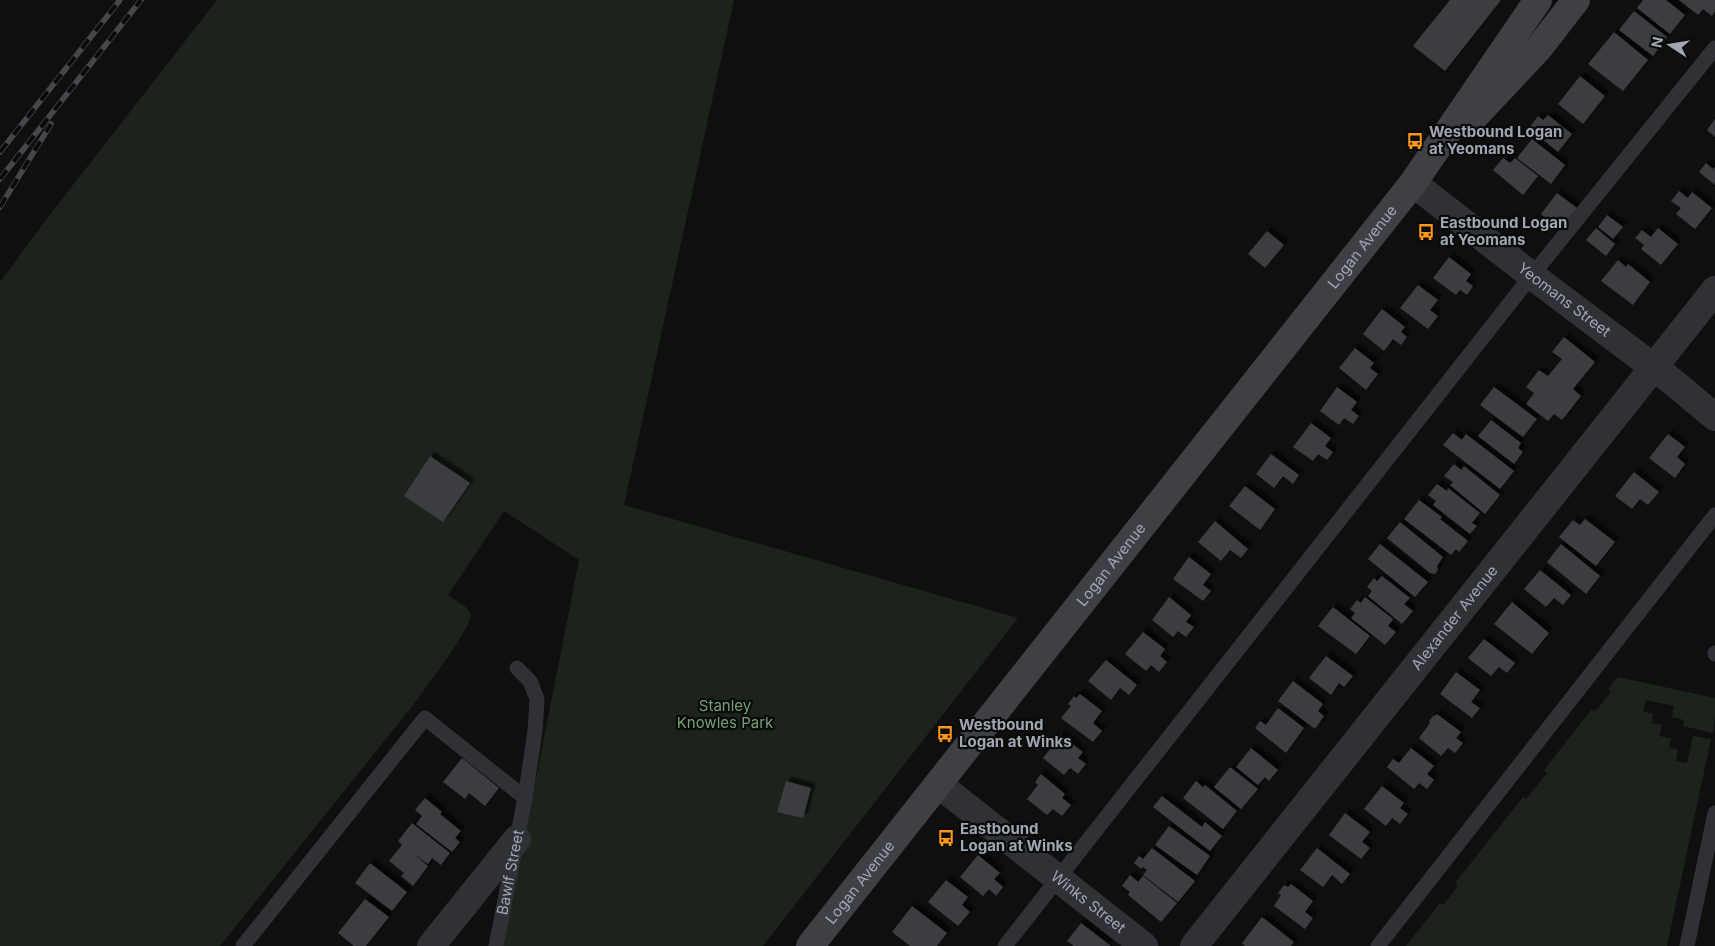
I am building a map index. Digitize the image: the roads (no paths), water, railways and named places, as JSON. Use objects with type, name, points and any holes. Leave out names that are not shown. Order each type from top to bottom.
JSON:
[{"type":"main road","name":"Logan Avenue","points":[[810,946],[1413,183],[1538,0]]},
{"type":"main road","name":"Logan Avenue","points":[[1413,183],[1539,48],[1576,0]]},
{"type":"street","name":"Yeomans Street","points":[[1413,183],[1531,275],[1654,367],[1715,417]]},
{"type":"street","name":"Alexander Avenue","points":[[1194,946],[1715,290]]},
{"type":"street","name":"Winks Street","points":[[938,784],[1144,946]]},
{"type":"street","points":[[431,946],[517,839]]},
{"type":"lane","points":[[1005,946],[1531,275],[1715,48]]},
{"type":"lane","points":[[1378,946],[1715,515]]},
{"type":"lane","name":"Bawlf Street","points":[[496,946],[525,798],[535,731],[537,699],[530,681],[517,668]]},
{"type":"lane","points":[[243,946],[426,718],[525,798]]},
{"type":"lane","points":[[1687,946],[1715,813]]},
{"type":"railway","points":[[0,152],[120,0]]},
{"type":"railway","points":[[0,179],[141,0]]},
{"type":"railway","points":[[0,207],[51,124]]},
{"type":"place","name":"Westbound Logan at Yeomans","points":[[1415,141]]},
{"type":"place","name":"Eastbound Logan at Yeomans","points":[[1426,232]]},
{"type":"place","name":"Westbound Logan at Winks","points":[[945,734]]},
{"type":"place","name":"Eastbound Logan at Winks","points":[[946,838]]},
{"type":"park label","name":"Stanley Knowles Park","points":[[725,714]]}]
